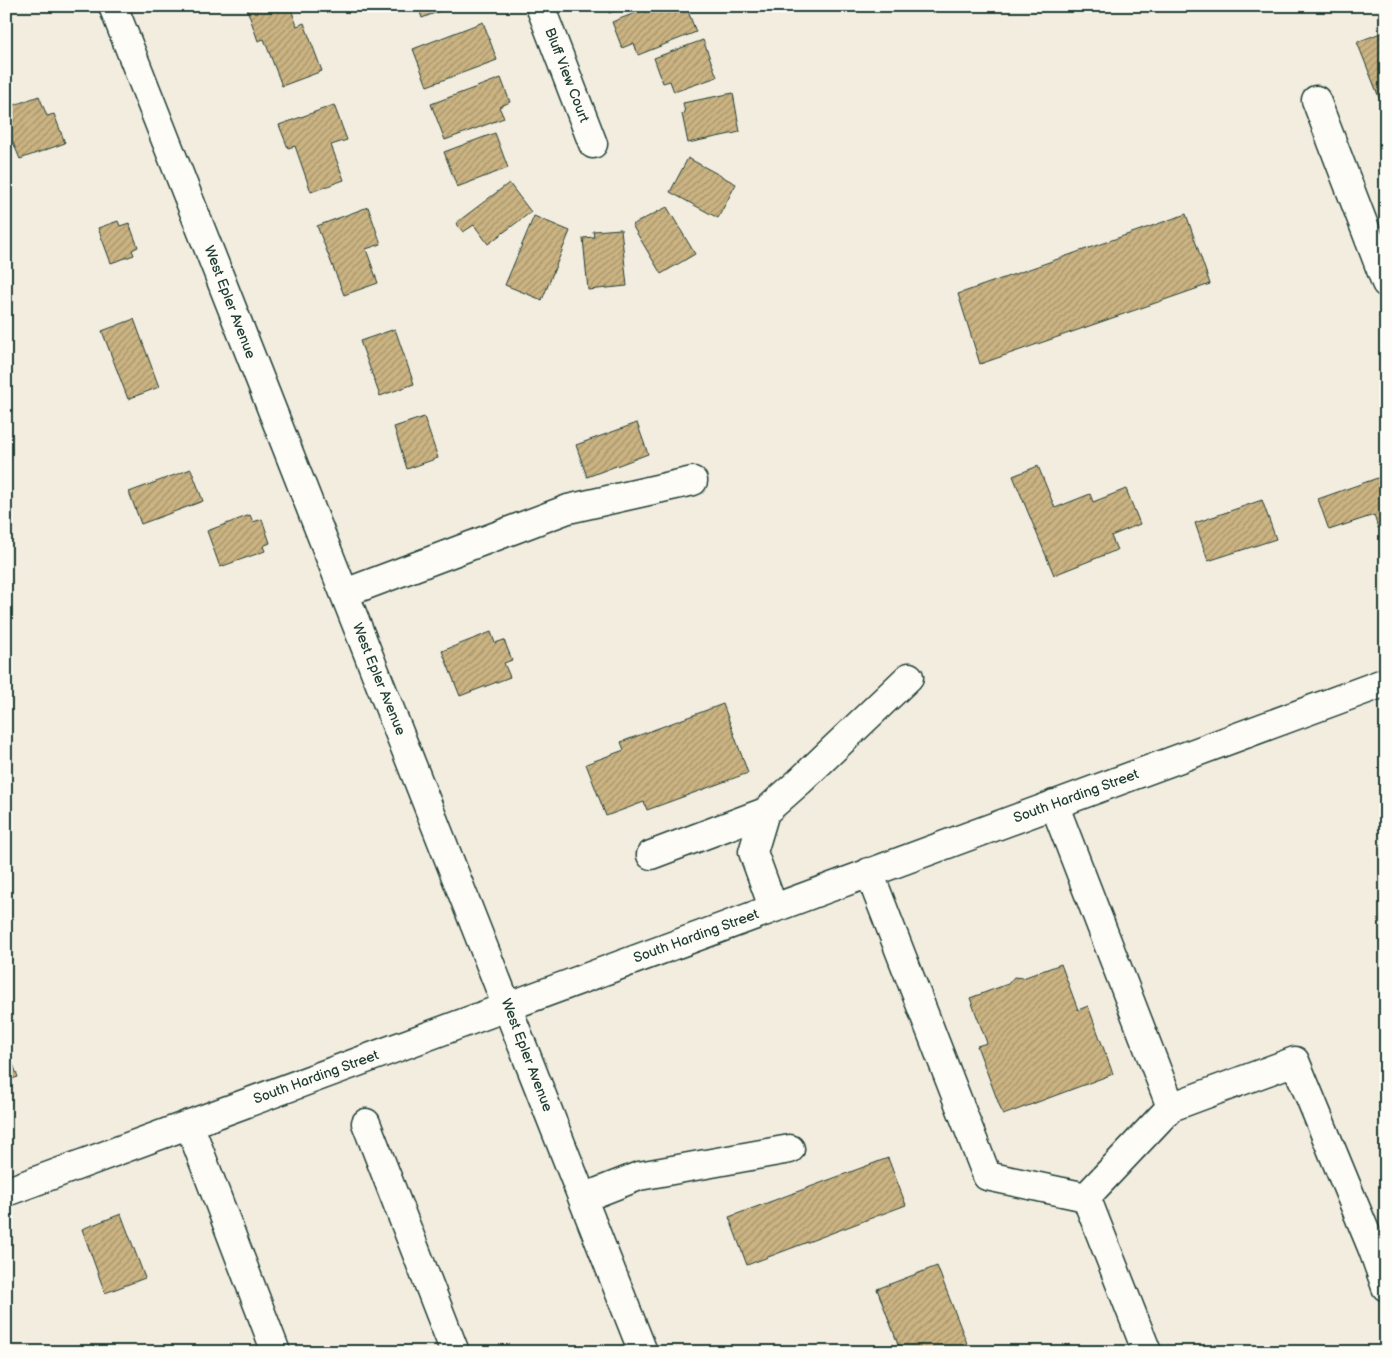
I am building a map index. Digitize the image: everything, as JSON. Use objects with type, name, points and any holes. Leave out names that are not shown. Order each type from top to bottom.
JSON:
[{"type":"street","name":"West Epler Avenue","points":[[113,6],[508,1005],[642,1352]]},
{"type":"street","name":"Bluff View Court","points":[[540,6],[593,144]]},
{"type":"street","points":[[1316,100],[1386,283]]},
{"type":"street","points":[[345,594],[568,509],[693,481]]},
{"type":"street","points":[[651,855],[765,812],[909,677]]},
{"type":"street","name":"South Harding Street","points":[[6,1192],[1386,682]]},
{"type":"street","points":[[1054,804],[1170,1107]]},
{"type":"street","points":[[765,812],[753,852],[774,908]]},
{"type":"street","points":[[870,872],[986,1176],[1086,1197]]},
{"type":"street","points":[[1086,1197],[1170,1107],[1295,1061],[1373,1250],[1386,1287]]},
{"type":"street","points":[[366,1123],[455,1352]]},
{"type":"street","points":[[189,1124],[276,1352]]},
{"type":"street","points":[[583,1198],[639,1176],[790,1149]]},
{"type":"street","points":[[1086,1197],[1147,1352]]},
{"type":"building","points":[[246,6],[290,6],[297,26],[304,23],[322,71],[282,86],[264,39],[258,41]]},
{"type":"building","points":[[418,6],[453,6],[422,18]]},
{"type":"building","points":[[607,6],[627,6],[609,13]]},
{"type":"building","points":[[653,6],[686,6],[696,32],[638,55],[634,43],[622,48],[612,22]]},
{"type":"building","points":[[483,22],[497,60],[427,86],[413,49]]},
{"type":"building","points":[[1386,31],[1386,115],[1357,42]]},
{"type":"building","points":[[703,40],[717,77],[674,92],[670,81],[663,83],[654,58]]},
{"type":"building","points":[[501,78],[510,102],[499,107],[504,118],[445,140],[431,104]]},
{"type":"building","points":[[733,93],[740,132],[688,143],[682,114],[685,113],[683,103]]},
{"type":"building","points":[[39,96],[47,116],[54,114],[65,143],[20,159],[12,140],[6,142],[6,108]]},
{"type":"building","points":[[334,105],[347,140],[331,145],[344,180],[311,192],[295,146],[288,148],[279,125]]},
{"type":"building","points":[[495,133],[508,168],[457,187],[444,152]]},
{"type":"building","points":[[688,158],[736,184],[718,218],[670,192]]},
{"type":"building","points":[[509,183],[531,212],[488,244],[474,225],[463,232],[456,223]]},
{"type":"building","points":[[368,207],[381,244],[366,249],[378,283],[344,295],[317,226]]},
{"type":"building","points":[[667,207],[695,254],[661,274],[632,225]]},
{"type":"building","points":[[1186,214],[1210,284],[980,364],[958,294]]},
{"type":"building","points":[[534,216],[570,231],[542,300],[505,285]]},
{"type":"building","points":[[118,221],[120,226],[129,223],[138,247],[132,250],[134,255],[111,263],[98,228]]},
{"type":"building","points":[[621,229],[627,286],[588,290],[583,238],[594,237],[593,231]]},
{"type":"building","points":[[134,319],[159,387],[128,399],[102,331]]},
{"type":"building","points":[[395,329],[414,384],[380,396],[360,341]]},
{"type":"building","points":[[424,417],[438,458],[407,469],[394,427]]},
{"type":"building","points":[[637,423],[648,454],[587,477],[576,445]]},
{"type":"building","points":[[1038,466],[1055,508],[1090,494],[1093,502],[1126,489],[1140,524],[1111,536],[1117,550],[1054,575],[1013,476]]},
{"type":"building","points":[[191,469],[203,501],[141,524],[129,492]]},
{"type":"building","points":[[1386,475],[1386,526],[1378,528],[1374,515],[1329,530],[1318,499]]},
{"type":"building","points":[[1262,500],[1276,539],[1208,561],[1195,523]]},
{"type":"building","points":[[250,515],[253,522],[262,519],[270,543],[263,546],[265,551],[220,567],[207,531]]},
{"type":"building","points":[[491,632],[495,643],[504,640],[512,660],[504,663],[510,677],[460,696],[442,651]]},
{"type":"building","points":[[723,704],[748,773],[647,810],[644,802],[606,816],[586,764],[624,750],[621,742]]},
{"type":"building","points":[[1061,964],[1078,1010],[1088,1006],[1113,1074],[1003,1115],[977,1046],[987,1043],[970,998],[1008,984],[1014,977],[1023,978]]},
{"type":"building","points":[[6,1046],[18,1077],[6,1081]]},
{"type":"building","points":[[888,1158],[906,1205],[747,1265],[729,1217]]},
{"type":"building","points":[[121,1214],[145,1278],[105,1293],[82,1229]]},
{"type":"building","points":[[937,1266],[968,1346],[952,1352],[901,1352],[877,1289]]}]
